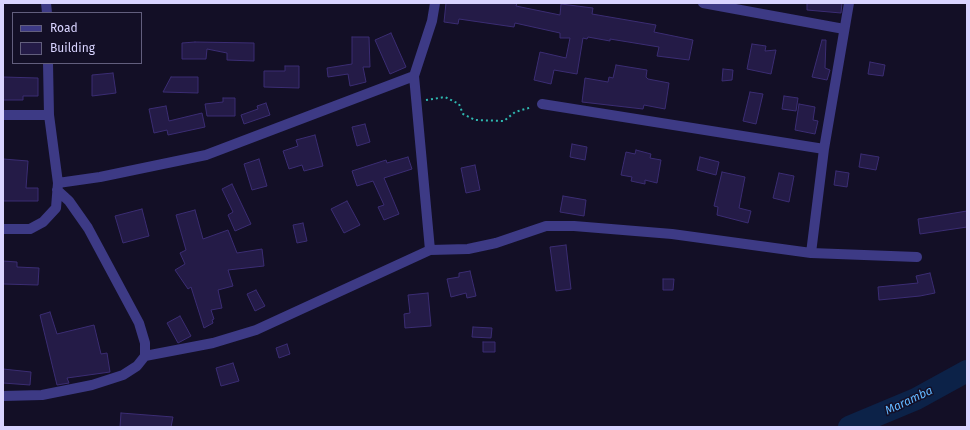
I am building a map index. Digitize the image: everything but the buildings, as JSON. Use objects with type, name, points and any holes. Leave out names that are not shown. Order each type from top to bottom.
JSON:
[{"type":"street","points":[[430,250],[414,76],[432,21],[435,3]]},
{"type":"street","points":[[703,3],[844,29]]},
{"type":"street","points":[[811,253],[824,149],[844,29],[850,3]]},
{"type":"street","points":[[3,229],[30,229],[44,222],[56,208],[57,186],[49,115],[48,64]]},
{"type":"street","points":[[57,186],[206,155],[414,76]]},
{"type":"street","points":[[542,104],[824,149]]},
{"type":"street","points":[[3,115],[49,115]]},
{"type":"street","points":[[3,396],[42,395],[92,385],[123,375],[137,366],[144,356],[145,343],[139,323],[88,228],[57,186]]},
{"type":"street","points":[[144,356],[213,343],[256,330],[430,250],[468,249],[496,243],[546,226],[574,226],[672,234],[811,253],[917,256]]},
{"type":"path","points":[[416,102],[445,97],[459,104],[463,114],[475,120],[504,121],[515,112],[542,104]]},
{"type":"waterway","name":"Maramba","points":[[849,427],[916,399],[967,371]]}]
